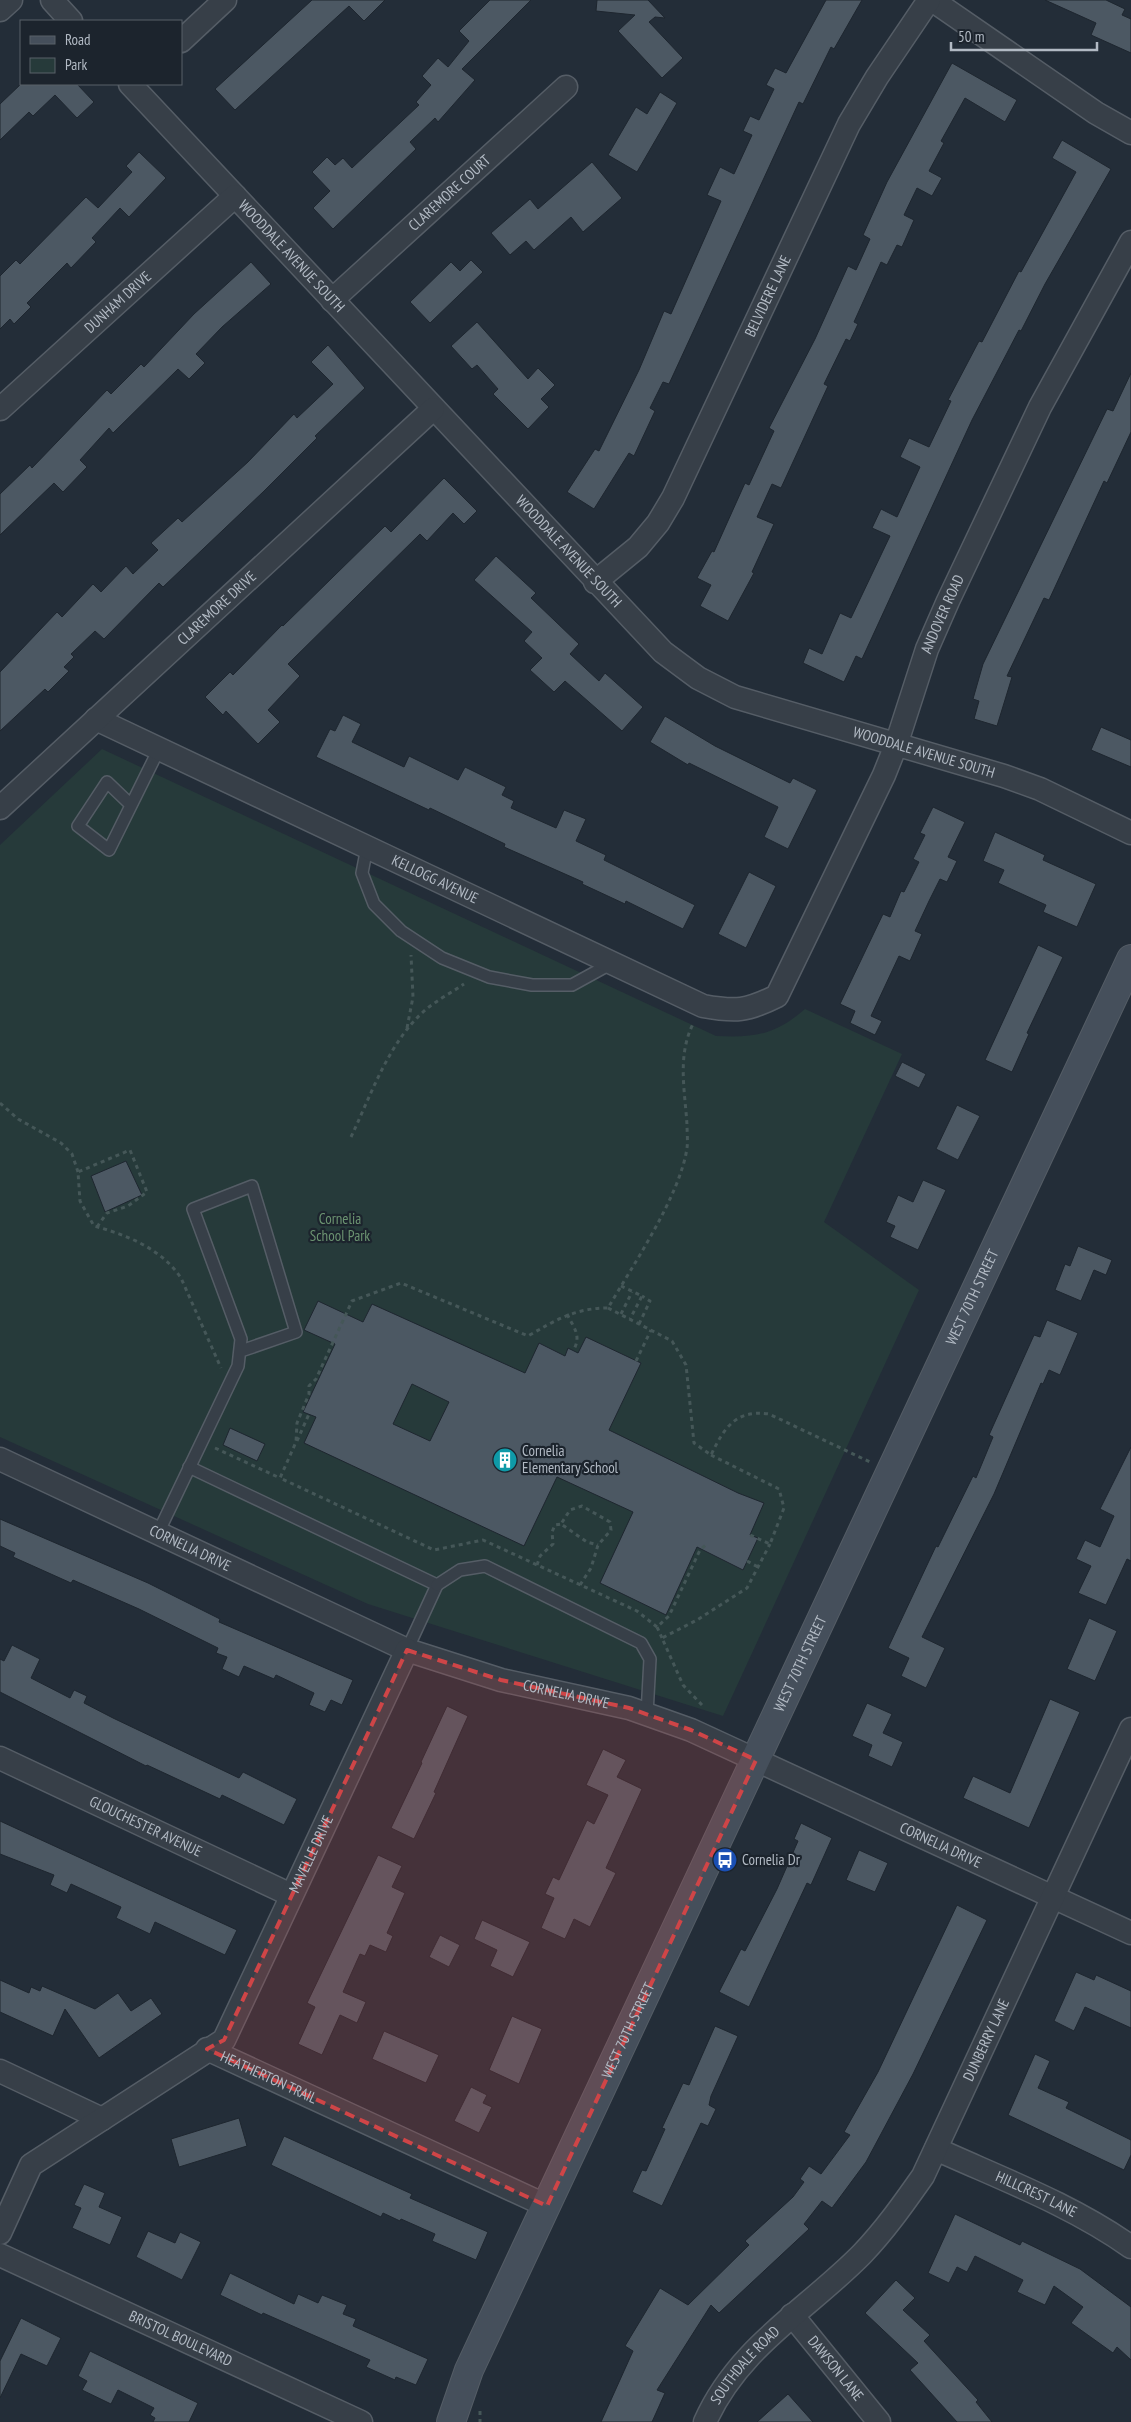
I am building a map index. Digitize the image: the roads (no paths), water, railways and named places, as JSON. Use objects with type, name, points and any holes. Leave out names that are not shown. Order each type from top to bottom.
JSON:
[{"type":"street","points":[[0,10],[11,0]]},
{"type":"street","points":[[52,0],[70,20]]},
{"type":"street","points":[[182,40],[225,0]]},
{"type":"street","points":[[930,0],[1096,113],[1131,134]]},
{"type":"street","name":"BELVIDERE LANE","points":[[595,582],[638,548],[663,515],[850,124],[877,77],[930,0]]},
{"type":"street","name":"WOODDALE AVENUE SOUTH","points":[[132,85],[595,582],[663,652],[698,678],[735,697],[1004,776],[1040,789],[1131,832]]},
{"type":"street","name":"CLAREMORE COURT","points":[[332,300],[566,86]]},
{"type":"street","name":"DUNHAM DRIVE","points":[[0,409],[235,196]]},
{"type":"street","name":"ANDOVER ROAD","points":[[777,996],[884,774],[896,745],[927,649],[948,600],[1040,407],[1131,242]]},
{"type":"street","name":"CLAREMORE DRIVE","points":[[0,808],[433,409]]},
{"type":"street","name":"KELLOGG AVENUE","points":[[96,719],[703,1006],[728,1010],[753,1008],[777,996]]},
{"type":"street","name":"WEST 70TH STREET","points":[[452,2422],[469,2370],[1131,959]]},
{"type":"street","name":"CORNELIA DRIVE","points":[[0,1459],[407,1650],[502,1680],[544,1688],[647,1714],[691,1730],[1131,1933]]},
{"type":"street","name":"MAVELLE DRIVE","points":[[207,2050],[224,2040],[407,1650]]},
{"type":"street","name":"DUNBERRY LANE","points":[[792,2315],[862,2254],[888,2224],[923,2176],[1131,1729]]},
{"type":"street","name":"GLOUCHESTER AVENUE","points":[[0,1758],[291,1895]]},
{"type":"street","name":"HEATHERTON TRAIL","points":[[102,2119],[207,2050],[547,2206]]},
{"type":"street","points":[[0,2071],[102,2119]]},
{"type":"street","points":[[0,2232],[31,2165],[102,2119]]},
{"type":"street","name":"HILLCREST LANE","points":[[936,2149],[1058,2204],[1110,2232],[1131,2247]]},
{"type":"street","name":"BRISTOL BOULEVARD","points":[[0,2256],[361,2422]]},
{"type":"street","name":"SOUTHDALE ROAD","points":[[705,2422],[714,2402],[741,2362],[792,2315]]},
{"type":"street","name":"DAWSON LANE","points":[[792,2315],[879,2422]]},
{"type":"street","name":"WEST 70TH STREET","points":[[469,2370],[474,2421]]},
{"type":"lane","points":[[131,806],[107,782],[78,826],[109,850],[131,806],[159,749]]},
{"type":"lane","points":[[367,847],[362,873],[374,904],[410,936],[442,958],[488,977],[532,985],[572,985],[612,963]]},
{"type":"lane","points":[[158,1533],[238,1366],[241,1351],[241,1339],[194,1209],[252,1186],[296,1332],[241,1351]]},
{"type":"lane","points":[[189,1468],[437,1585]]},
{"type":"lane","points":[[407,1650],[437,1585],[460,1570],[484,1566],[641,1643],[650,1659],[647,1714]]},
{"type":"place","name":"Cornelia Elementary School","points":[[505,1460]]},
{"type":"place","name":"Cornelia Dr","points":[[725,1860]]},
{"type":"park label","name":"Cornelia School Park","points":[[340,1228]]}]
